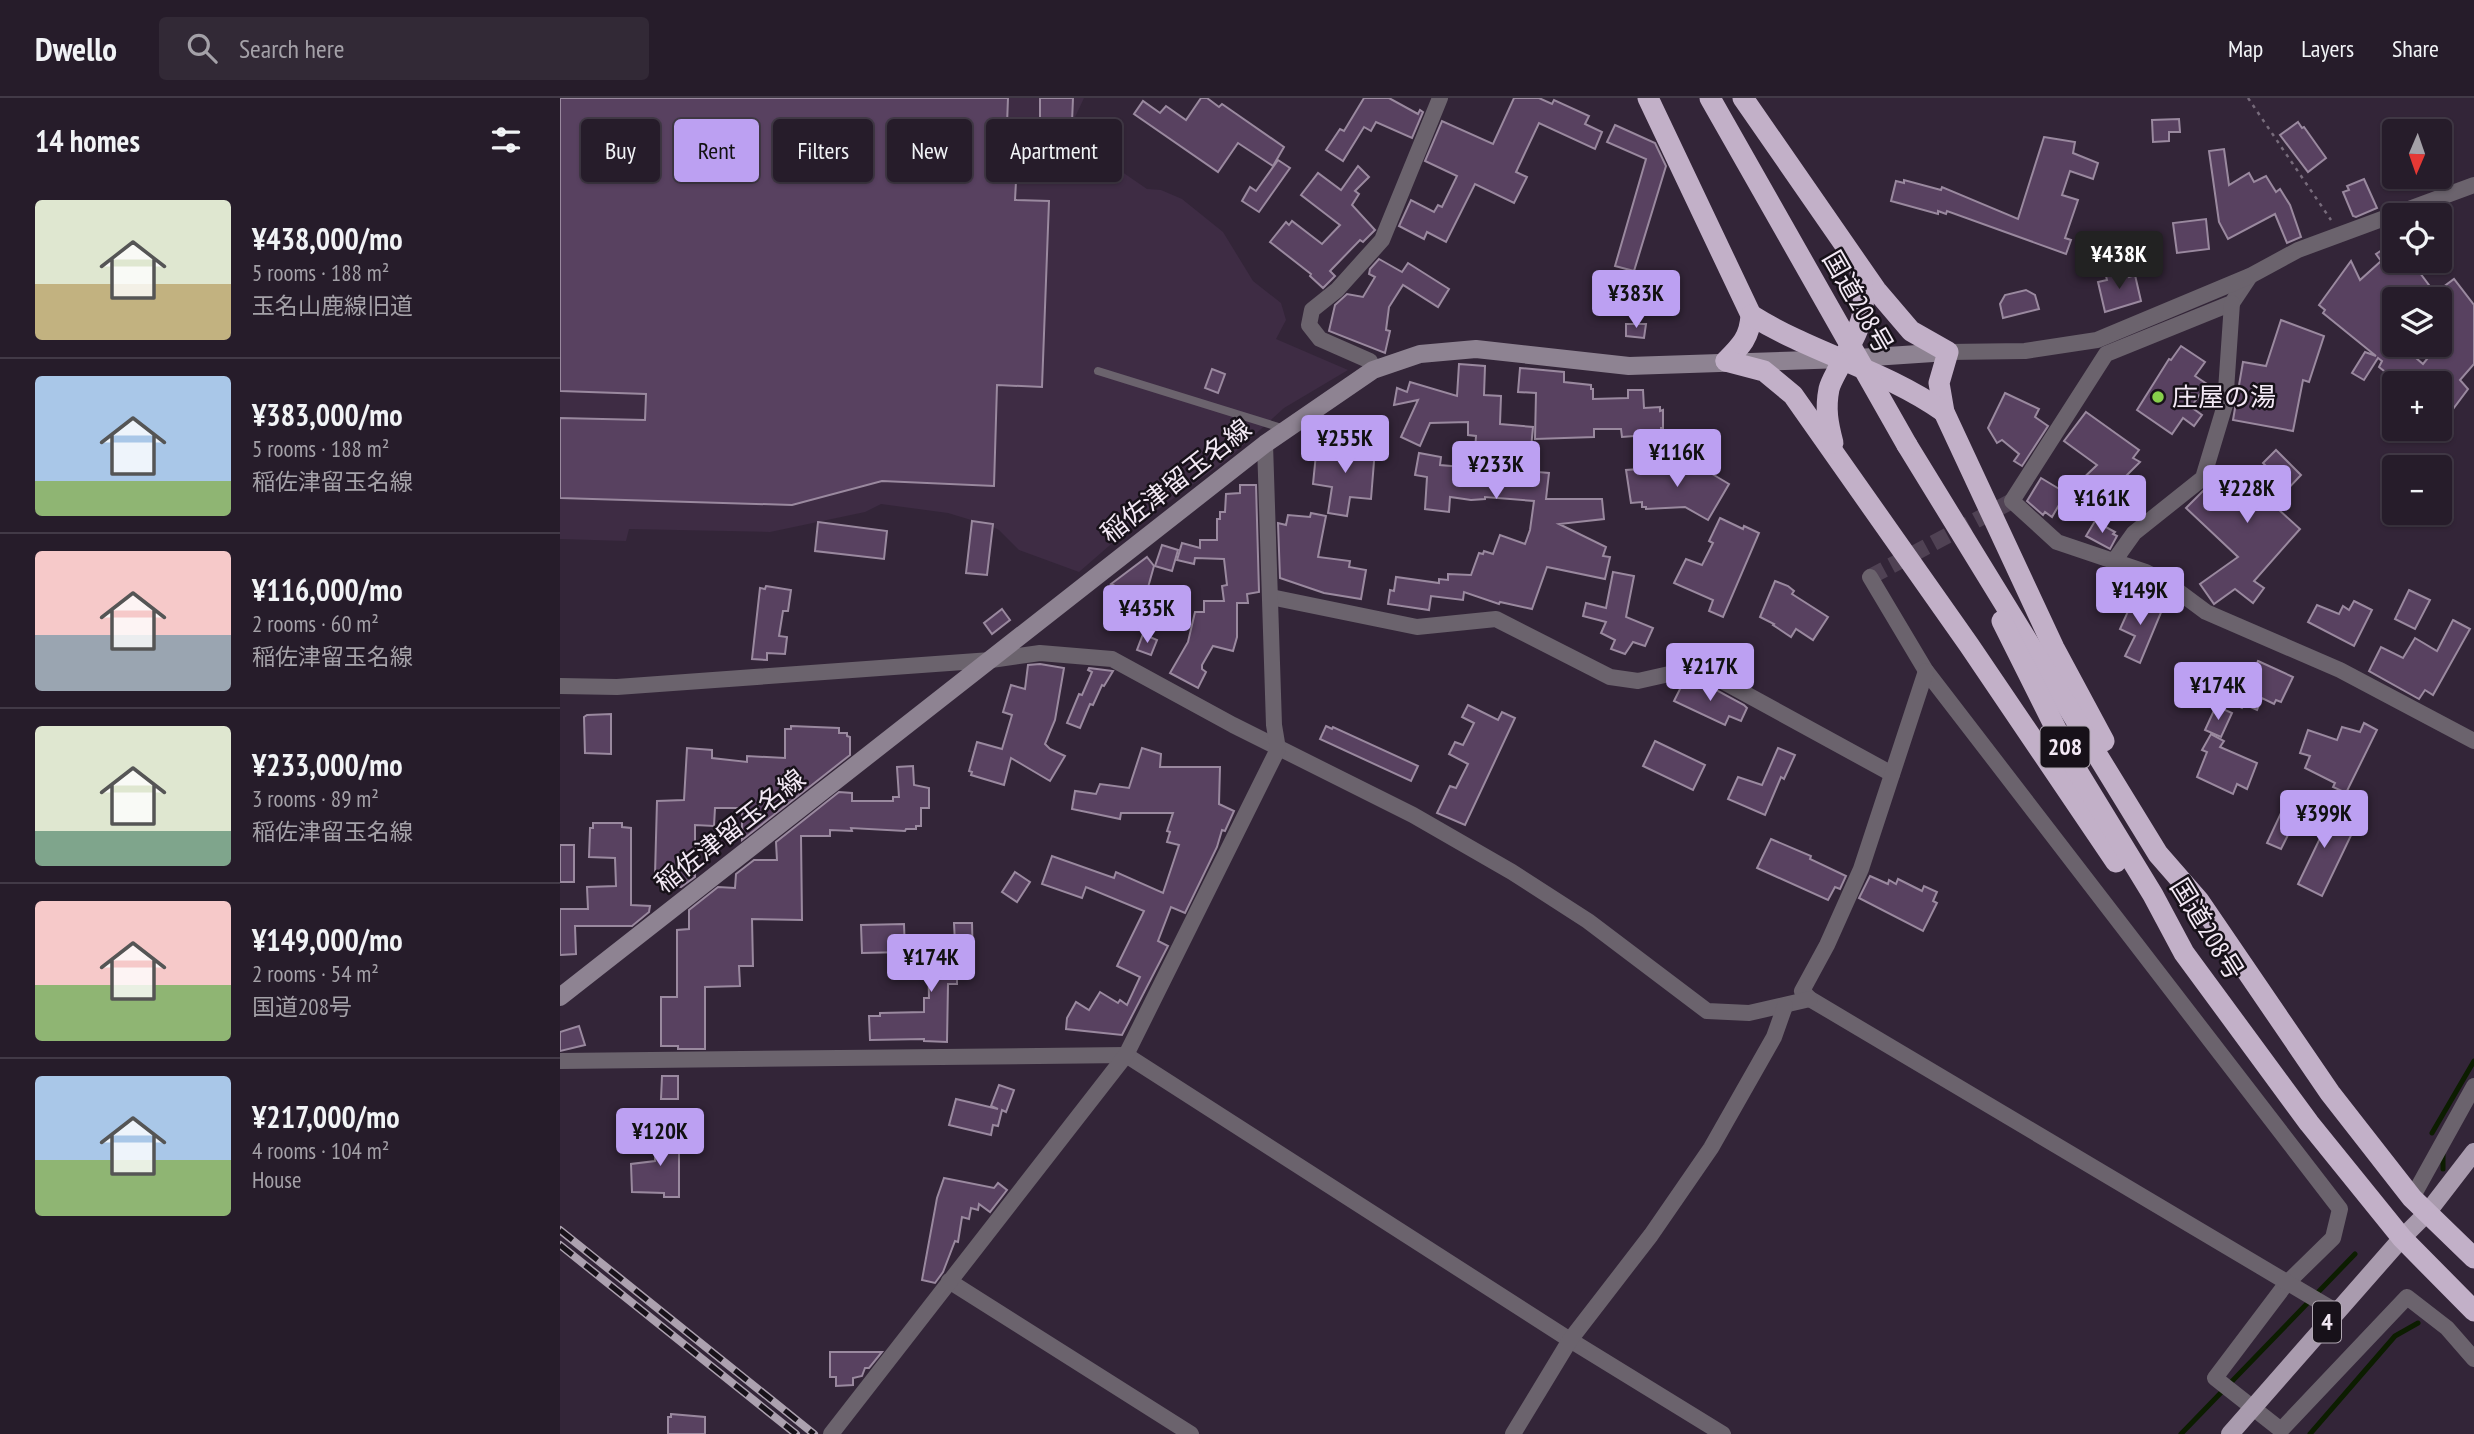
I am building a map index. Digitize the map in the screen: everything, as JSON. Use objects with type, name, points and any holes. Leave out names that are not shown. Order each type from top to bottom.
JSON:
[{"type":"highway","points":[[1648,98],[1751,315],[1750,330],[1743,344],[1726,361]]},
{"type":"highway","name":"国道208号","points":[[1710,98],[1907,445],[2158,854],[2199,901],[2330,1093],[2420,1205],[2474,1258]]},
{"type":"highway","points":[[1743,98],[1859,266],[1911,331],[1948,352],[1939,383],[1944,412],[2054,648],[2113,758],[2199,901]]},
{"type":"highway","points":[[1837,458],[1826,415],[1829,387],[1858,332],[1864,314],[1865,297],[1859,266]]},
{"type":"highway","points":[[1751,315],[1784,334],[1918,394],[1944,412]]},
{"type":"highway","points":[[1726,361],[1765,371],[1793,395],[1969,645],[2143,903],[2184,953]]},
{"type":"highway","name":"国道208号","points":[[1960,533],[2076,769],[2153,895],[2184,953],[2308,1123],[2402,1238],[2474,1311]]},
{"type":"main road","name":"稲佐津留玉名線","points":[[560,998],[1265,444],[1373,370],[1420,354],[1476,349],[1629,366],[1843,359],[1948,352]]},
{"type":"main road","points":[[2420,1205],[2474,1153]]},
{"type":"main road","name":"4","points":[[2230,1434],[2402,1238],[2420,1205]]},
{"type":"street","points":[[1373,370],[1370,361],[1320,339],[1309,325],[1312,310],[1337,290],[1382,240],[1440,98]]},
{"type":"street","points":[[1948,352],[2025,351],[2097,340],[2250,276],[2298,250],[2474,185]]},
{"type":"street","points":[[2114,561],[2134,533],[2203,478],[2225,405],[2232,303],[2250,276]]},
{"type":"street","points":[[2232,303],[2106,354],[2012,501],[2057,542],[2146,572],[2167,583],[2206,612],[2340,670],[2474,741]]},
{"type":"street","points":[[831,1434],[1126,1055],[1278,748],[1274,725],[1265,444]]},
{"type":"street","points":[[1870,577],[1926,671],[2340,1209],[2333,1238],[2286,1284],[2215,1378],[2281,1430],[2407,1297],[2447,1328],[2474,1359]]},
{"type":"street","points":[[1271,597],[1417,627],[1496,619],[1611,677],[1638,681],[1678,672],[1713,676],[1892,774]]},
{"type":"street","points":[[560,687],[617,687],[991,660],[1040,653],[1112,659],[1278,748],[1413,815],[1512,872],[1588,921],[1707,1011],[1749,1013],[1810,999]]},
{"type":"street","points":[[1926,671],[1861,869],[1827,945],[1802,991],[1810,999],[2337,1312]]},
{"type":"street","points":[[1513,1434],[1570,1340],[1651,1235],[1711,1148],[1774,1037],[1785,1006]]},
{"type":"street","points":[[560,1061],[1126,1055],[1570,1340],[1723,1434]]},
{"type":"street","points":[[2420,1205],[2474,1086]]},
{"type":"street","points":[[949,1282],[1191,1434]]},
{"type":"lane","points":[[1098,371],[1285,429]]},
{"type":"path","points":[[2248,98],[2302,180],[2342,234]]},
{"type":"shaded area","points":[[560,98],[1084,98],[1074,119],[986,119],[986,182],[1122,182],[1122,172],[1147,189],[1161,190],[1182,199],[1223,232],[1253,281],[1281,303],[1286,320],[1276,339],[1348,370],[1284,408],[1228,459],[1117,539],[1079,572],[1019,550],[999,530],[991,526],[948,513],[881,504],[865,512],[770,532],[629,529],[626,541],[560,539]]},
{"type":"building","points":[[560,98],[1008,98],[1007,119],[986,119],[986,182],[1016,182],[1015,200],[1049,201],[1042,387],[997,385],[994,486],[882,481],[792,505],[560,498],[560,418],[645,420],[646,394],[560,391]]},
{"type":"building","points":[[1040,98],[1073,98],[1072,119],[1040,119]]},
{"type":"building","points":[[1201,98],[1207,98],[1219,107],[1222,104],[1284,147],[1273,166],[1238,143],[1218,172],[1134,114],[1143,101],[1160,113],[1166,106],[1186,120]]},
{"type":"building","points":[[1364,98],[1389,98],[1418,114],[1420,110],[1423,112],[1412,138],[1376,122],[1371,131],[1364,127],[1343,161],[1326,150],[1340,129],[1344,131]]},
{"type":"building","points":[[1514,98],[1539,98],[1552,104],[1554,100],[1589,116],[1585,124],[1602,132],[1595,149],[1539,123],[1516,172],[1527,177],[1514,203],[1475,184],[1446,242],[1427,232],[1424,239],[1399,226],[1411,200],[1434,212],[1438,205],[1442,207],[1457,176],[1425,161],[1442,121],[1493,144]]},
{"type":"building","points":[[2179,119],[2180,132],[2169,132],[2169,141],[2153,142],[2152,120]]},
{"type":"building","points":[[2298,122],[2326,158],[2308,172],[2280,135]]},
{"type":"building","points":[[1615,125],[1655,143],[1666,166],[1634,271],[1615,266],[1646,159],[1607,142]]},
{"type":"building","points":[[2044,137],[2075,142],[2073,153],[2098,163],[2093,179],[2070,171],[2062,195],[2078,200],[2065,238],[2071,240],[2066,254],[1947,211],[1946,214],[1938,211],[1938,214],[1891,201],[1896,181],[1904,183],[1904,180],[1941,190],[1942,187],[2018,219]]},
{"type":"building","points":[[2224,149],[2229,185],[2249,173],[2254,182],[2266,176],[2276,192],[2280,189],[2290,205],[2301,237],[2287,243],[2275,214],[2228,239],[2219,222],[2209,151]]},
{"type":"building","points":[[1278,160],[1290,168],[1259,212],[1242,201],[1250,187],[1256,191]]},
{"type":"building","points":[[1358,166],[1369,177],[1355,191],[1359,194],[1352,205],[1375,230],[1363,242],[1360,240],[1330,271],[1335,276],[1323,288],[1311,274],[1270,242],[1286,222],[1289,225],[1292,221],[1322,244],[1340,225],[1301,195],[1318,173],[1341,190]]},
{"type":"building","points":[[2364,179],[2377,208],[2356,217],[2353,216],[2343,192],[2349,190],[2347,186]]},
{"type":"building","points":[[2206,219],[2209,249],[2177,253],[2173,223]]},
{"type":"building","points":[[2382,250],[2382,273],[2420,273],[2430,287],[2382,287],[2382,357],[2415,357],[2423,364],[2429,357],[2452,357],[2452,287],[2443,287],[2454,279],[2474,305],[2474,364],[2460,380],[2468,389],[2452,410],[2452,371],[2384,371],[2379,367],[2382,361],[2378,358],[2364,380],[2352,373],[2365,352],[2376,356],[2323,313],[2325,310],[2319,305],[2351,261],[2360,280],[2381,261],[2376,254]]},
{"type":"building","points":[[1379,259],[1402,272],[1408,263],[1449,289],[1438,307],[1403,285],[1389,307],[1386,330],[1390,331],[1385,353],[1329,331],[1335,305],[1347,294],[1363,297],[1375,277],[1369,274],[1370,269]]},
{"type":"building","points":[[2125,271],[2129,277],[2135,275],[2141,301],[2105,312],[2098,282],[2107,280],[2106,276]]},
{"type":"building","points":[[2026,290],[2035,295],[2039,309],[2003,318],[2000,304],[2005,295]]},
{"type":"building","points":[[2281,320],[2324,336],[2309,382],[2303,380],[2293,431],[2233,420],[2243,362],[2266,366]]},
{"type":"building","points":[[1626,324],[1646,324],[1644,338],[1626,336]]},
{"type":"building","name":"庄屋の湯","points":[[2181,346],[2205,362],[2195,376],[2207,384],[2191,407],[2202,415],[2194,426],[2183,418],[2172,434],[2137,410],[2169,359],[2171,360]]},
{"type":"building","points":[[1459,364],[1485,366],[1484,395],[1501,396],[1500,424],[1533,427],[1528,480],[1537,481],[1538,472],[1549,473],[1546,499],[1602,499],[1604,519],[1559,524],[1606,547],[1603,556],[1610,557],[1605,579],[1547,567],[1532,609],[1500,602],[1499,604],[1464,592],[1463,600],[1431,596],[1429,610],[1388,604],[1396,577],[1439,583],[1439,579],[1448,580],[1448,574],[1471,575],[1479,553],[1483,554],[1484,551],[1493,554],[1500,535],[1525,544],[1530,530],[1534,501],[1450,497],[1449,512],[1425,509],[1427,477],[1415,475],[1419,453],[1441,457],[1440,465],[1474,468],[1476,436],[1468,435],[1468,422],[1430,423],[1420,446],[1401,437],[1418,400],[1394,405],[1397,388],[1407,392],[1410,382],[1457,396]]},
{"type":"building","points":[[1520,368],[1564,372],[1564,382],[1591,385],[1593,399],[1628,398],[1628,390],[1643,390],[1644,408],[1660,407],[1660,411],[1663,410],[1661,434],[1622,437],[1621,429],[1594,429],[1594,437],[1535,439],[1536,393],[1518,392]]},
{"type":"building","points":[[1212,369],[1225,374],[1218,393],[1205,388]]},
{"type":"building","points":[[2005,393],[2039,409],[2035,417],[2048,426],[2022,466],[2014,461],[2019,454],[2002,440],[1997,443],[1988,428]]},
{"type":"building","points":[[2086,412],[2139,450],[2133,458],[2140,462],[2094,508],[2074,487],[2097,465],[2064,441]]},
{"type":"building","points":[[1323,446],[1375,449],[1371,499],[1350,497],[1347,516],[1328,513],[1332,487],[1313,484],[1316,454],[1318,451],[1323,452]]},
{"type":"building","points":[[2276,450],[2301,475],[2284,493],[2289,498],[2278,509],[2300,529],[2254,581],[2264,588],[2253,603],[2235,589],[2214,604],[2200,584],[2238,557],[2186,508],[2225,469],[2227,471],[2230,468],[2250,488],[2269,469],[2263,463]]},
{"type":"building","points":[[1697,465],[1729,484],[1708,520],[1685,507],[1646,509],[1642,507],[1642,502],[1631,503],[1626,470]]},
{"type":"building","points":[[2041,478],[2066,493],[2052,517],[2045,512],[2043,515],[2027,501]]},
{"type":"building","points":[[1240,485],[1256,485],[1259,592],[1247,594],[1248,603],[1237,603],[1237,637],[1233,651],[1213,646],[1202,665],[1206,672],[1198,688],[1170,673],[1188,642],[1195,612],[1204,612],[1204,601],[1224,601],[1222,586],[1227,585],[1224,559],[1195,558],[1194,564],[1177,560],[1182,543],[1200,548],[1200,540],[1217,540],[1217,519],[1220,519],[1220,512],[1225,512],[1226,494],[1240,493]]},
{"type":"building","points":[[1311,513],[1326,516],[1318,557],[1350,561],[1349,567],[1366,570],[1361,599],[1324,593],[1280,578],[1278,523],[1286,525],[1288,515],[1310,517]]},
{"type":"building","points":[[1720,518],[1759,533],[1723,617],[1709,611],[1713,600],[1674,583],[1686,559],[1702,565],[1713,543],[1709,541]]},
{"type":"building","points":[[972,521],[993,524],[987,575],[966,573]]},
{"type":"building","points":[[2095,521],[2115,532],[2113,534],[2117,536],[2110,549],[2086,536]]},
{"type":"building","points":[[818,522],[887,531],[884,559],[815,551]]},
{"type":"building","points":[[1162,545],[1178,550],[1172,571],[1155,566]]},
{"type":"building","points":[[1147,557],[1154,566],[1147,591],[1144,589],[1137,599],[1128,595],[1115,601],[1106,590]]},
{"type":"building","points":[[1613,572],[1634,576],[1626,617],[1653,628],[1645,646],[1633,642],[1625,654],[1611,649],[1615,640],[1601,633],[1606,622],[1583,616],[1586,603],[1606,608]]},
{"type":"building","points":[[1775,581],[1788,586],[1794,591],[1792,594],[1828,617],[1813,640],[1796,629],[1791,637],[1760,617]]},
{"type":"building","points":[[766,586],[791,590],[788,611],[783,611],[779,636],[787,637],[785,654],[767,653],[767,660],[752,659],[760,588],[765,589]]},
{"type":"building","points":[[2409,590],[2430,600],[2415,629],[2395,619]]},
{"type":"building","points":[[2134,598],[2162,610],[2140,663],[2125,656],[2135,636],[2120,629]]},
{"type":"building","points":[[2354,601],[2372,610],[2354,646],[2308,622],[2317,605],[2339,614],[2343,606],[2349,610]]},
{"type":"building","points":[[1002,609],[1010,620],[992,634],[984,623]]},
{"type":"building","points":[[2453,620],[2470,629],[2433,695],[2425,690],[2419,699],[2369,671],[2381,647],[2403,658],[2415,638],[2437,651]]},
{"type":"building","points":[[1143,634],[1157,640],[1151,655],[1137,650]]},
{"type":"building","points":[[2258,661],[2293,677],[2281,702],[2276,700],[2274,704],[2262,698],[2257,710],[2244,704],[2242,708],[2230,702],[2245,670],[2252,674]]},
{"type":"building","points":[[1028,665],[1064,668],[1055,720],[1045,744],[1065,756],[1050,781],[1011,758],[1004,785],[971,775],[972,772],[969,771],[977,742],[1002,749],[1012,715],[1003,712],[1011,685],[1025,689]]},
{"type":"building","points":[[1089,668],[1113,671],[1104,686],[1102,685],[1093,705],[1090,704],[1080,728],[1067,723],[1092,672]]},
{"type":"building","points":[[1683,683],[1709,686],[1744,705],[1747,708],[1741,721],[1729,716],[1725,725],[1674,701]]},
{"type":"building","points":[[1468,705],[1498,720],[1502,712],[1515,718],[1465,825],[1437,813],[1450,786],[1456,788],[1468,764],[1449,754],[1455,742],[1463,745],[1474,723],[1462,717]]},
{"type":"building","points":[[2216,706],[2232,713],[2221,737],[2205,730]]},
{"type":"building","points":[[611,714],[611,754],[585,753],[584,717]]},
{"type":"building","points":[[2364,723],[2377,730],[2346,793],[2333,787],[2335,783],[2305,768],[2310,756],[2300,753],[2308,730],[2337,740],[2342,727],[2360,732]]},
{"type":"building","points":[[791,726],[839,728],[839,733],[847,733],[850,737],[850,755],[742,840],[742,808],[715,808],[714,826],[695,825],[695,877],[677,887],[678,874],[655,875],[657,801],[684,800],[687,748],[712,750],[712,758],[747,762],[747,756],[785,758],[785,729],[791,729]]},
{"type":"building","points":[[1326,726],[1418,766],[1411,781],[1320,739]]},
{"type":"building","points":[[2211,734],[2224,741],[2220,747],[2257,763],[2247,789],[2237,784],[2233,794],[2197,777],[2207,752],[2202,750]]},
{"type":"building","points":[[1655,741],[1705,765],[1693,790],[1643,766]]},
{"type":"building","points":[[1142,748],[1161,754],[1160,767],[1220,767],[1219,804],[1234,811],[1225,831],[1222,830],[1217,847],[1185,913],[1171,907],[1158,941],[1168,946],[1122,1035],[1066,1029],[1067,1018],[1076,1002],[1089,1010],[1100,992],[1118,1003],[1120,1000],[1127,1005],[1140,977],[1117,966],[1144,911],[1086,887],[1082,898],[1042,884],[1052,856],[1114,878],[1116,872],[1163,893],[1179,845],[1167,842],[1170,832],[1167,831],[1173,813],[1121,813],[1120,819],[1072,809],[1075,791],[1096,794],[1100,784],[1129,788]]},
{"type":"building","points":[[1778,748],[1795,755],[1784,779],[1781,777],[1765,815],[1728,799],[1738,777],[1762,785]]},
{"type":"building","points":[[913,766],[914,785],[929,788],[929,808],[921,808],[921,826],[905,831],[851,828],[852,831],[830,830],[830,836],[801,836],[802,920],[752,919],[753,966],[739,966],[740,986],[705,987],[705,1049],[661,1046],[661,997],[677,997],[677,930],[689,929],[689,910],[718,887],[735,888],[736,874],[754,860],[777,860],[776,842],[839,792],[852,793],[852,801],[893,801],[893,797],[899,797],[897,767]]},
{"type":"building","points":[[2303,806],[2355,827],[2322,896],[2298,884],[2324,830],[2297,818]]},
{"type":"building","points":[[2281,813],[2296,819],[2281,849],[2267,843]]},
{"type":"building","points":[[593,823],[622,823],[622,827],[631,828],[631,905],[650,906],[649,912],[632,926],[575,926],[576,954],[560,955],[560,909],[588,909],[587,887],[616,886],[615,858],[589,857],[590,828],[593,828]]},
{"type":"building","points":[[1771,839],[1811,856],[1810,859],[1846,876],[1840,889],[1835,887],[1828,900],[1757,868]]},
{"type":"building","points":[[560,845],[574,845],[574,882],[560,882]]},
{"type":"building","points":[[1015,872],[1030,882],[1017,902],[1002,892]]},
{"type":"building","points":[[1870,876],[1888,884],[1889,880],[1896,884],[1898,879],[1922,891],[1924,886],[1937,892],[1933,901],[1937,903],[1923,931],[1859,898]]},
{"type":"building","points":[[954,923],[972,923],[973,964],[968,964],[968,978],[957,979],[957,984],[948,984],[947,1042],[924,1039],[870,1040],[869,1016],[880,1016],[880,1013],[924,1012],[924,998],[929,998],[928,949],[931,949],[931,943],[955,943]]},
{"type":"building","points":[[904,924],[905,952],[862,953],[861,925]]},
{"type":"building","points":[[579,1026],[585,1045],[560,1051],[560,1032]]},
{"type":"building","points":[[662,1076],[678,1076],[678,1099],[661,1099]]},
{"type":"building","points":[[999,1085],[1014,1090],[1006,1112],[1002,1110],[998,1126],[993,1125],[991,1135],[949,1125],[956,1099],[998,1109],[991,1106]]},
{"type":"building","points":[[655,1131],[676,1132],[676,1135],[679,1135],[679,1197],[664,1197],[664,1193],[632,1192],[631,1164],[655,1161]]},
{"type":"building","points":[[944,1178],[994,1188],[998,1183],[1007,1190],[990,1212],[979,1204],[978,1210],[971,1208],[969,1219],[962,1217],[958,1242],[955,1241],[943,1272],[935,1283],[922,1280],[937,1198]]},
{"type":"building","points":[[830,1352],[882,1352],[869,1368],[865,1368],[862,1376],[853,1378],[853,1385],[836,1386],[836,1377],[830,1377]]},
{"type":"building","points":[[671,1414],[705,1417],[705,1434],[668,1434],[668,1417],[671,1417]]},
{"type":"waterway","points":[[2432,1133],[2474,1061]]},
{"type":"waterway","points":[[2443,1154],[2443,1169]]},
{"type":"waterway","points":[[2181,1434],[2355,1254]]},
{"type":"waterway","points":[[2310,1434],[2395,1336],[2418,1323]]},
{"type":"tunnel","points":[[1870,577],[2012,501]]},
{"type":"railway","points":[[560,1230],[814,1434]]},
{"type":"railway","points":[[560,1245],[796,1434]]},
{"type":"place","name":"庄屋の湯","points":[[2158,397]]}]
